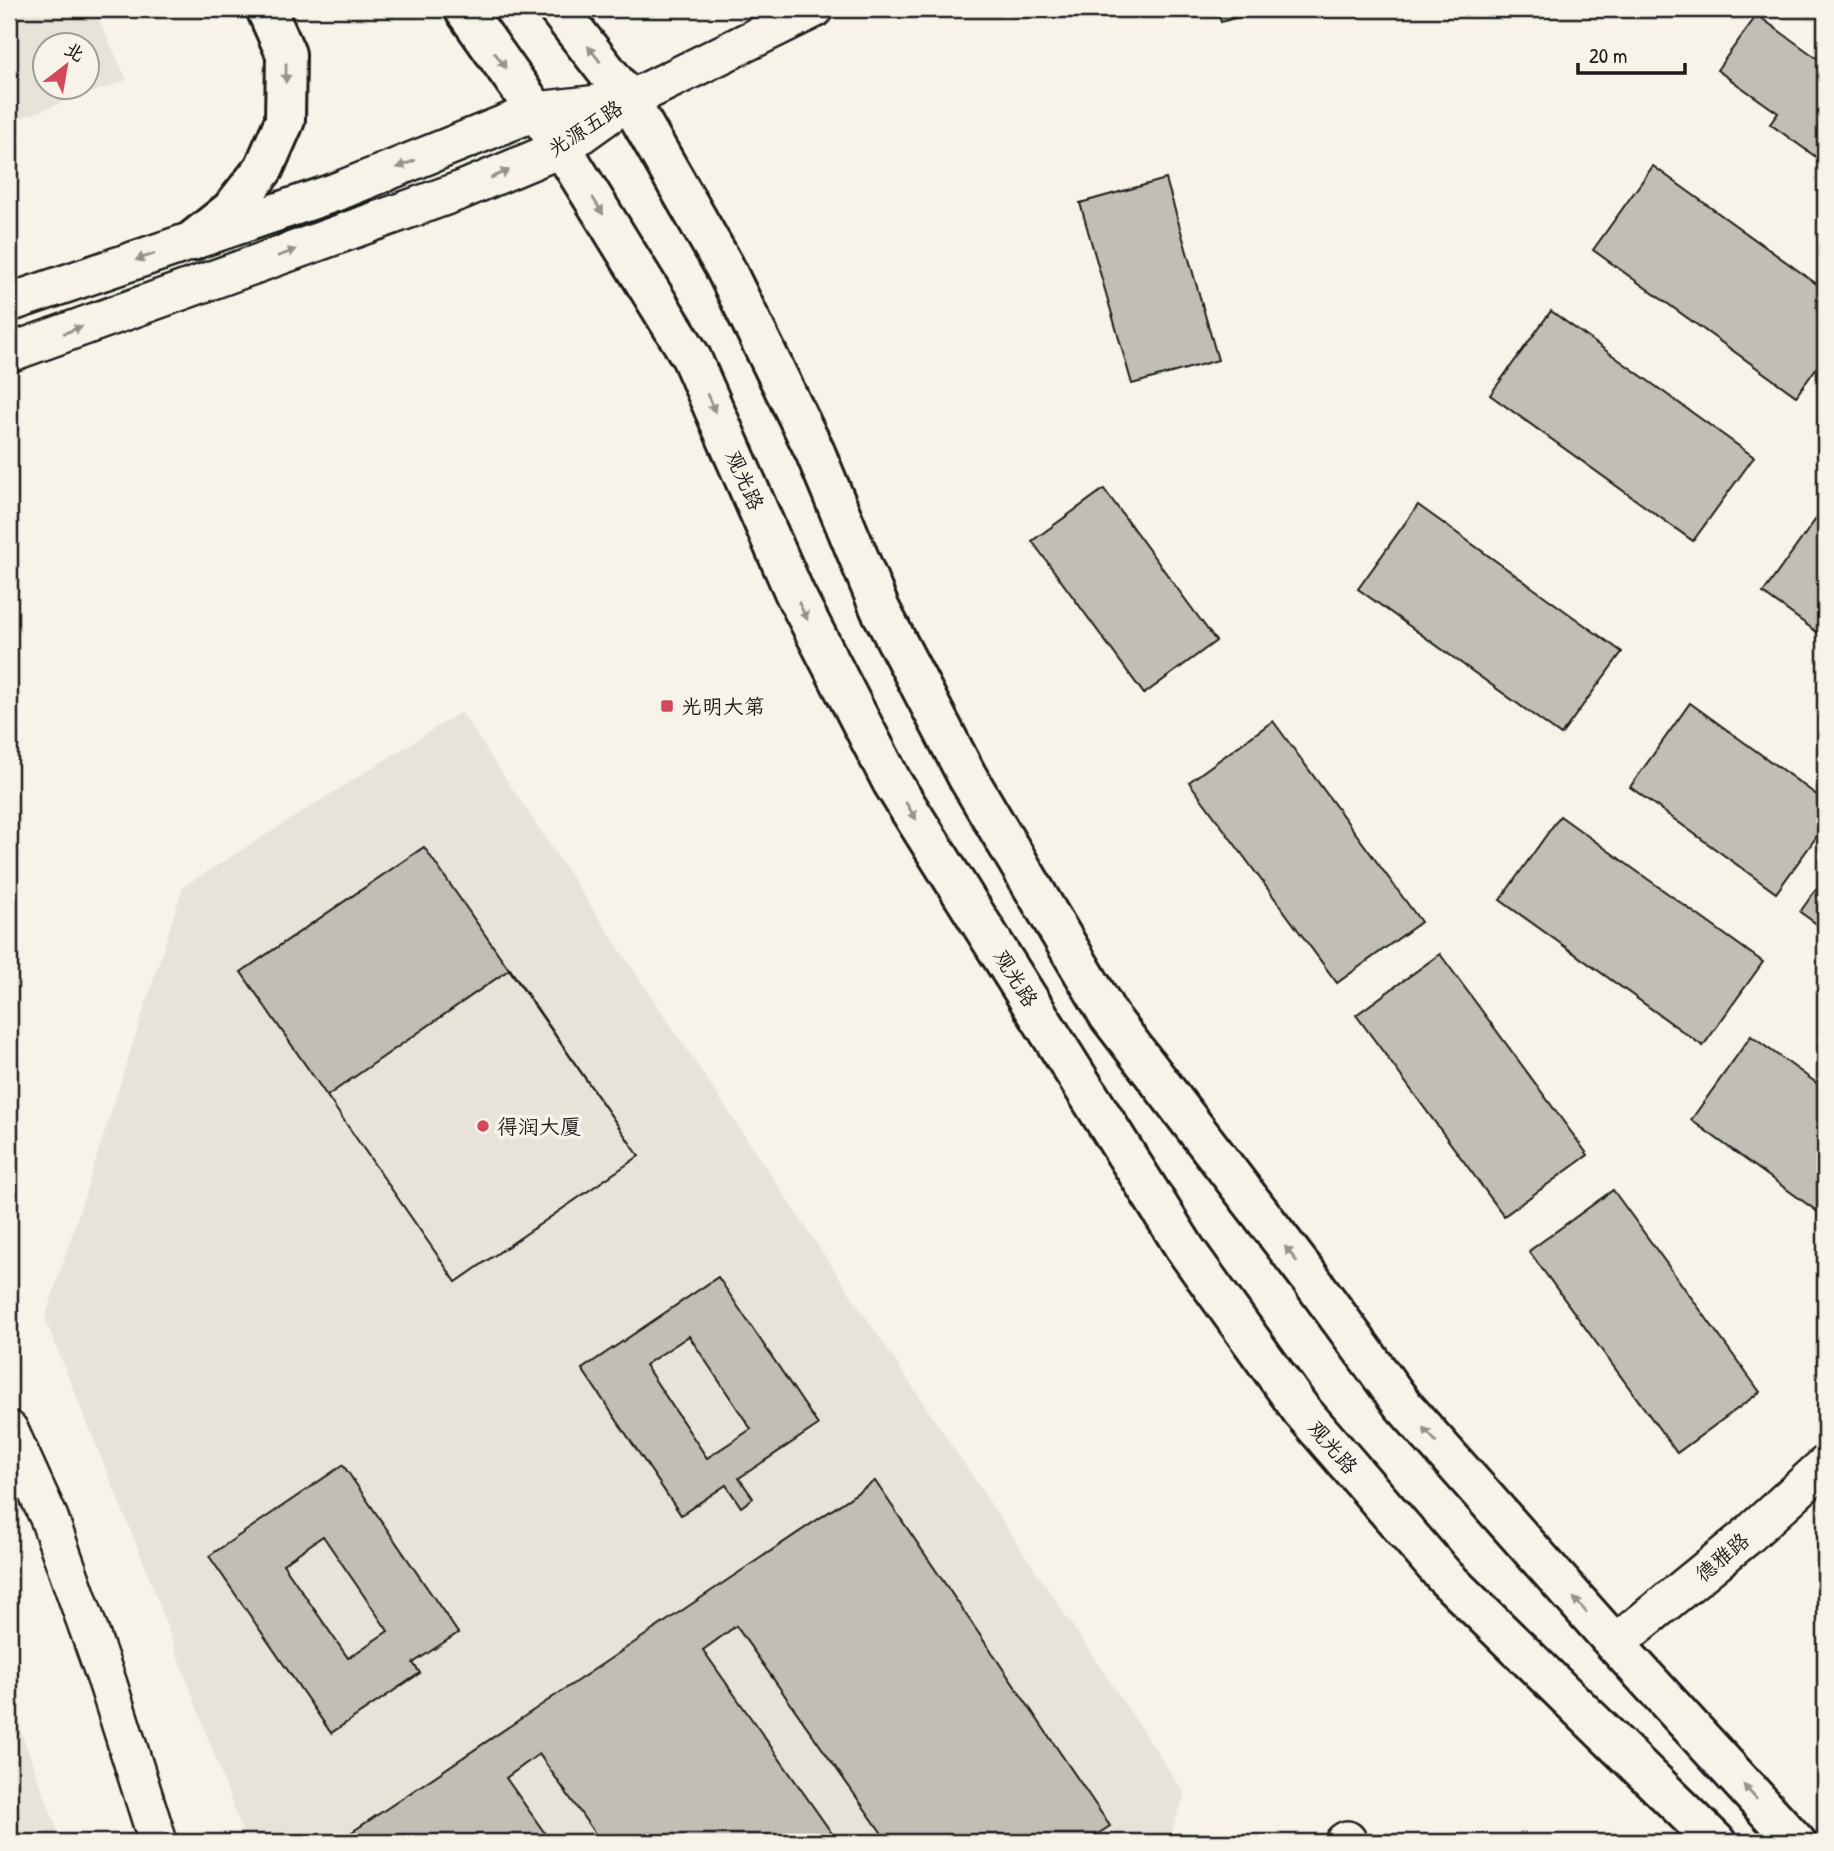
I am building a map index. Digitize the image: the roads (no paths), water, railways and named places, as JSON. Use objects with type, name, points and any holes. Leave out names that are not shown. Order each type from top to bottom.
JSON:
[{"type":"main road","points":[[192,241],[231,211],[264,168],[285,120],[286,54],[266,9]]},
{"type":"main road","name":"观光路","points":[[464,9],[562,148],[691,357],[795,594],[892,782],[1186,1250],[1301,1410],[1445,1577],[1716,1842]]},
{"type":"main road","points":[[558,9],[629,100],[730,279],[815,452],[880,609],[967,776],[1109,1016],[1310,1278],[1402,1404],[1615,1644],[1796,1842]]},
{"type":"street","points":[[629,100],[814,9]]},
{"type":"street","name":"光源五路","points":[[9,303],[336,192],[537,111],[629,100]]},
{"type":"street","name":"光源五路","points":[[9,353],[462,190],[562,148],[629,100]]},
{"type":"street","points":[[9,1430],[50,1518],[108,1684],[158,1842]]},
{"type":"street","name":"德雅路","points":[[1615,1644],[1745,1538],[1825,1465]]},
{"type":"place","name":"光明大第","points":[[667,706]]},
{"type":"place","name":"得润大厦","points":[[483,1126]]}]
